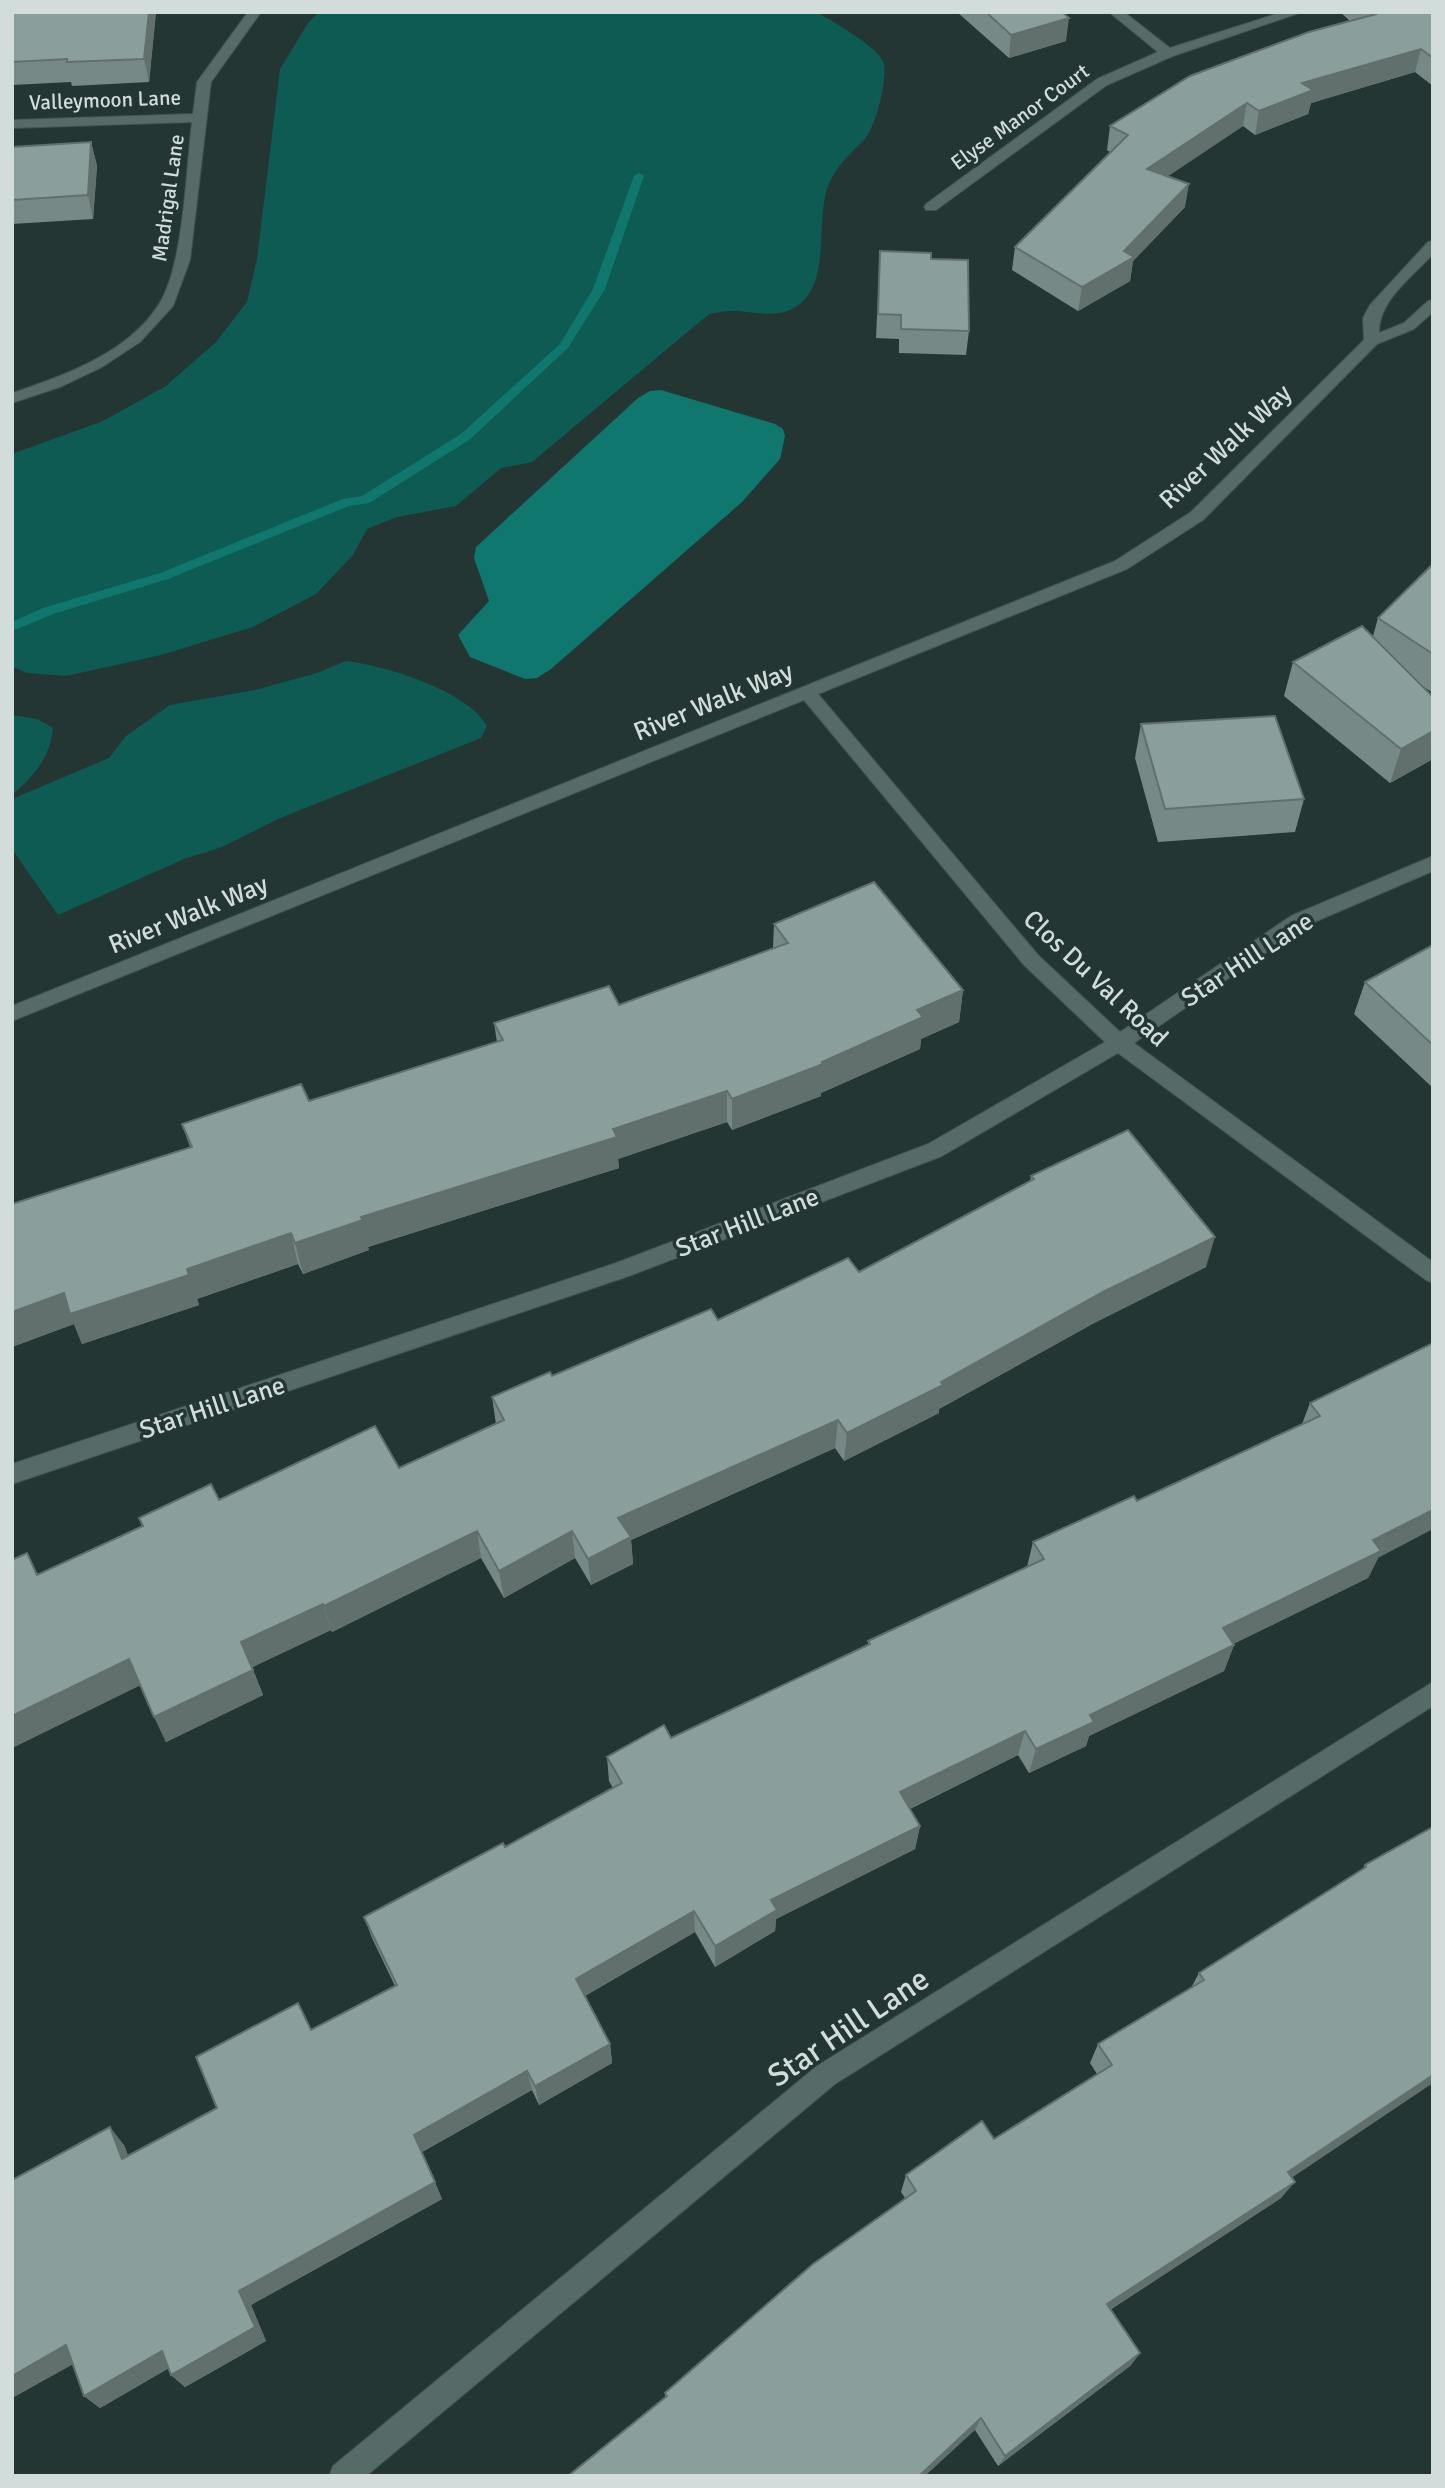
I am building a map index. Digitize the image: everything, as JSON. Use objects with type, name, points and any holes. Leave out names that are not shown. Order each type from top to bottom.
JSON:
[{"type":"street","name":"Madrigal Lane","points":[[12,398],[41,389],[114,353],[164,307],[177,284],[183,260],[204,82],[255,12]]},
{"type":"street","points":[[1115,12],[1168,53]]},
{"type":"street","name":"Elyse Manor Court","points":[[931,207],[1102,82],[1168,53],[1296,12]]},
{"type":"street","name":"Valleymoon Lane","points":[[12,124],[200,118]]},
{"type":"street","points":[[1372,341],[1371,318],[1378,305],[1433,245]]},
{"type":"street","name":"River Walk Way","points":[[12,1014],[1121,565],[1197,516],[1372,341],[1409,326],[1433,304]]},
{"type":"street","name":"Clos Du Val Road","points":[[806,691],[1031,960],[1119,1044],[1433,1275]]},
{"type":"street","name":"Star Hill Lane","points":[[12,1474],[622,1270],[922,1155],[1119,1044],[1298,920],[1433,863]]},
{"type":"street","name":"Star Hill Lane","points":[[343,2476],[826,2075],[1433,1693]]},
{"type":"shaded area","points":[[319,12],[817,12],[855,35],[881,57],[884,64],[884,81],[880,104],[868,134],[839,166],[828,186],[816,279],[801,303],[785,312],[777,313],[732,311],[709,314],[532,462],[501,468],[456,506],[397,517],[367,529],[353,555],[316,594],[253,627],[161,655],[66,676],[28,673],[12,667],[12,454],[103,421],[166,386],[216,342],[247,302],[257,259],[280,69],[308,23]]},
{"type":"shaded area","points":[[661,390],[775,424],[783,429],[785,436],[780,459],[742,502],[551,669],[537,678],[525,679],[470,657],[458,635],[489,601],[474,558],[476,547],[638,398],[650,391]]},
{"type":"shaded area","points":[[346,661],[402,674],[444,691],[477,713],[487,726],[481,738],[280,818],[222,847],[184,859],[58,915],[12,849],[12,799],[109,758],[126,736],[170,705],[255,690],[317,673]]},
{"type":"shaded area","points":[[12,715],[37,719],[53,728],[40,766],[12,795]]},
{"type":"building","points":[[12,12],[149,12],[144,59],[12,62]]},
{"type":"building","points":[[986,12],[1062,12],[1069,18],[1011,35]]},
{"type":"building","points":[[1375,12],[1433,12],[1433,58],[1421,49],[1302,83],[1313,90],[1259,111],[1247,103],[1147,169],[1189,184],[1124,251],[1134,257],[1082,287],[1015,247],[1128,135],[1110,126],[1190,76],[1309,32],[1376,14]]},
{"type":"building","points":[[91,142],[88,195],[12,200],[12,147]]},
{"type":"building","points":[[880,251],[931,253],[931,259],[968,260],[969,331],[901,329],[901,315],[878,314]]},
{"type":"building","points":[[1433,564],[1433,654],[1378,618]]},
{"type":"building","points":[[1362,626],[1433,697],[1433,731],[1401,749],[1293,662]]},
{"type":"building","points":[[1275,716],[1304,799],[1165,809],[1141,724]]},
{"type":"building","points":[[874,882],[963,990],[917,1010],[923,1017],[822,1062],[823,1064],[732,1099],[727,1091],[613,1129],[617,1137],[361,1217],[363,1220],[295,1243],[291,1233],[187,1269],[189,1275],[70,1314],[64,1293],[12,1312],[12,1204],[192,1147],[182,1124],[301,1084],[309,1101],[503,1040],[494,1023],[609,986],[619,1005],[788,943],[774,924]]},
{"type":"building","points":[[1433,945],[1433,1045],[1365,982]]},
{"type":"building","points":[[1128,1130],[1215,1237],[1103,1292],[941,1382],[943,1385],[847,1433],[838,1420],[618,1518],[631,1537],[588,1559],[572,1531],[499,1571],[477,1531],[324,1606],[323,1604],[241,1642],[253,1670],[154,1717],[129,1659],[12,1716],[12,1560],[27,1553],[37,1575],[143,1526],[139,1518],[211,1484],[219,1500],[375,1426],[399,1468],[504,1420],[492,1397],[550,1372],[552,1376],[711,1309],[718,1320],[848,1258],[859,1272],[1034,1179],[1031,1176]]},
{"type":"building","points":[[1433,1343],[1433,1510],[1373,1540],[1381,1551],[1223,1628],[1234,1645],[1090,1715],[1094,1722],[1036,1749],[1025,1731],[900,1792],[920,1826],[771,1900],[777,1910],[715,1946],[694,1911],[576,1979],[610,2044],[535,2086],[527,2071],[414,2135],[435,2182],[239,2291],[255,2327],[171,2375],[162,2351],[84,2396],[66,2345],[12,2376],[12,2180],[110,2127],[122,2159],[217,2108],[196,2057],[298,2003],[311,2030],[397,1985],[364,1917],[503,1843],[505,1847],[622,1783],[607,1757],[664,1725],[671,1738],[870,1644],[868,1641],[1044,1559],[1033,1542],[1134,1496],[1137,1501],[1320,1416],[1310,1403]]},
{"type":"building","points":[[1433,1827],[1433,2075],[1288,2172],[1295,2182],[1107,2304],[1140,2353],[1005,2456],[981,2418],[919,2476],[568,2476],[667,2396],[665,2393],[813,2264],[916,2191],[906,2175],[982,2121],[994,2139],[1112,2065],[1098,2044],[1204,1980],[1199,1973],[1366,1867],[1365,1865]]},
{"type":"waterway","points":[[12,627],[48,611],[164,576],[347,502],[365,500],[465,437],[564,346],[599,289],[639,176]]}]
